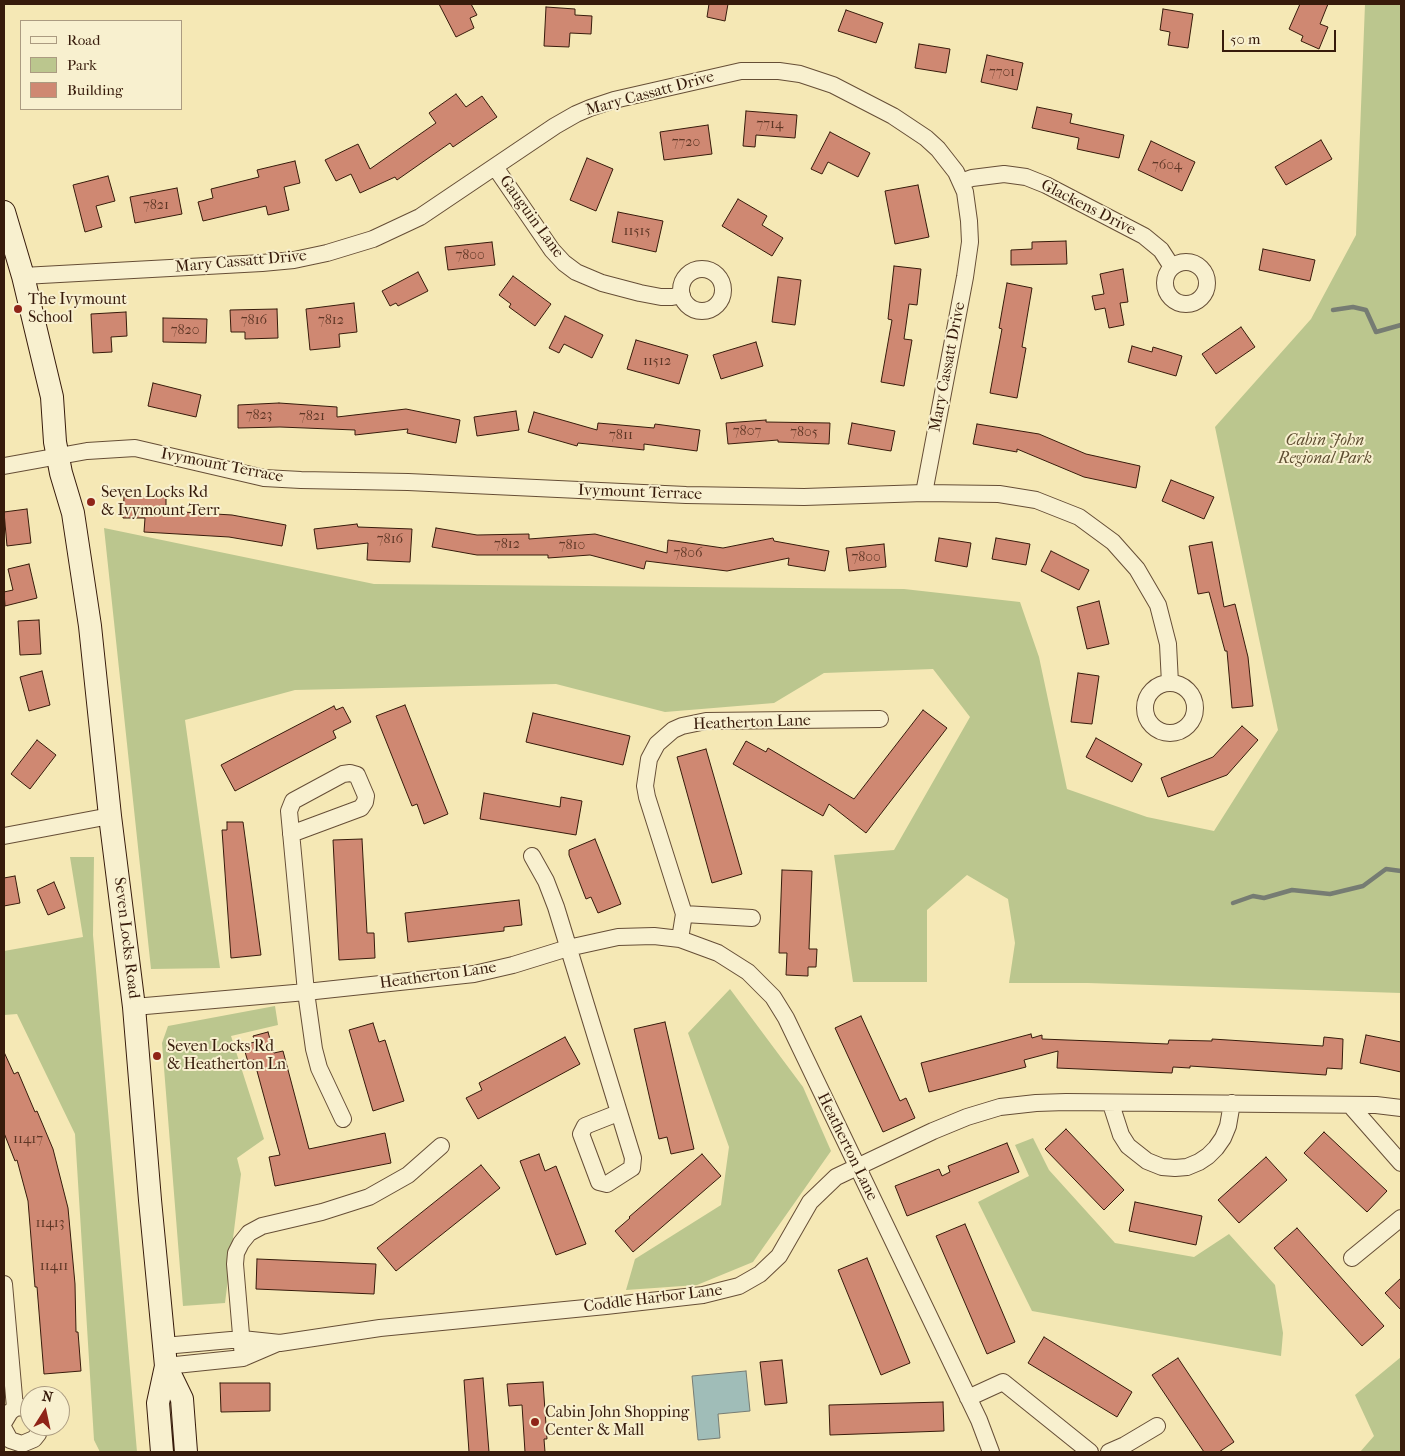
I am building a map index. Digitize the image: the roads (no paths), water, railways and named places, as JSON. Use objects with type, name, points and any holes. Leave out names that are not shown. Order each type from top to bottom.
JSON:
[{"type":"main road","points":[[4,212],[23,276]]},
{"type":"main road","name":"Seven Locks Road","points":[[23,276],[52,397],[68,440],[64,455],[74,471],[73,512],[90,626],[110,816],[134,1007],[165,1356],[158,1403],[162,1452]]},
{"type":"main road","name":"Seven Locks Road","points":[[165,1356],[182,1399],[186,1452]]},
{"type":"street","name":"Mary Cassatt Drive","points":[[23,276],[262,263],[294,260],[327,253],[373,239],[402,226],[562,122],[590,108],[614,100],[741,71],[779,71],[817,79],[833,85],[893,116],[926,138],[938,149],[956,172],[967,203],[970,242],[965,277],[924,493]]},
{"type":"street","name":"Gauguin Lane","points":[[495,167],[552,250],[576,272],[602,283],[640,293],[661,297],[682,295]]},
{"type":"street","name":"Glackens Drive","points":[[961,182],[972,178],[1004,174],[1046,184],[1144,236],[1161,250],[1172,267]]},
{"type":"street","name":"Ivymount Terrace","points":[[4,466],[102,449],[136,448],[264,478],[686,495],[999,494],[1036,500],[1079,517],[1113,542],[1137,569],[1158,605],[1168,644],[1170,683]]},
{"type":"street","name":"Heatherton Lane","points":[[680,939],[684,914],[647,797],[646,774],[649,759],[657,744],[673,730],[706,721],[880,719]]},
{"type":"street","points":[[291,834],[361,808],[366,796],[356,775],[350,773],[343,774],[294,801],[289,811],[291,834],[306,992],[314,1049],[319,1068],[344,1119]]},
{"type":"street","points":[[4,836],[110,816]]},
{"type":"street","points":[[532,856],[546,881],[556,907],[618,1113]]},
{"type":"street","points":[[684,914],[752,918]]},
{"type":"street","name":"Heatherton Lane","points":[[134,1007],[306,992],[474,974],[513,966],[568,948],[618,937],[654,936],[680,939],[718,953],[748,972],[772,997],[786,1018],[979,1420],[991,1452]]},
{"type":"street","name":"Coddle Harbor Lane","points":[[165,1356],[243,1358],[280,1343],[380,1328],[703,1295],[738,1286],[760,1274],[779,1256],[810,1202],[836,1177],[958,1120],[1000,1107],[1036,1103],[1232,1103],[1376,1105],[1401,1108]]},
{"type":"street","points":[[1111,1104],[1121,1136],[1128,1146],[1146,1161],[1162,1167],[1175,1168],[1187,1167],[1199,1162],[1216,1148],[1228,1126],[1232,1103]]},
{"type":"street","points":[[1350,1105],[1401,1163]]},
{"type":"street","points":[[243,1358],[235,1264],[236,1253],[249,1233],[262,1226],[322,1212],[369,1197],[408,1175],[441,1146]]},
{"type":"street","points":[[1352,1258],[1401,1218]]},
{"type":"street","points":[[4,1284],[20,1389]]},
{"type":"street","name":"Coddle Harbor Lane","points":[[165,1356],[242,1339],[280,1343]]},
{"type":"street","points":[[968,1398],[1003,1382],[1090,1452]]},
{"type":"street","points":[[4,1422],[10,1412],[20,1410]]},
{"type":"street","points":[[1109,1452],[1157,1426]]},
{"type":"street","points":[[4,1429],[10,1440],[22,1444],[36,1436]]},
{"type":"water","points":[[746,1371],[750,1411],[718,1414],[720,1438],[698,1440],[692,1376]]},
{"type":"waterway","points":[[1333,310],[1353,307],[1366,310],[1376,332],[1401,325]]},
{"type":"waterway","points":[[1233,903],[1253,896],[1264,898],[1292,890],[1330,894],[1363,886],[1386,869],[1401,871]]},
{"type":"place","name":"The Ivymount School","points":[[18,309]]},
{"type":"place","name":"Seven Locks Rd & Ivymount Terr","points":[[91,502]]},
{"type":"place","name":"Seven Locks Rd & Heatherton Ln","points":[[157,1056]]},
{"type":"place","name":"Cabin John Shopping Center & Mall","points":[[535,1422]]},
{"type":"park label","name":"Cabin John Regional Park","points":[[1325,450]]}]
